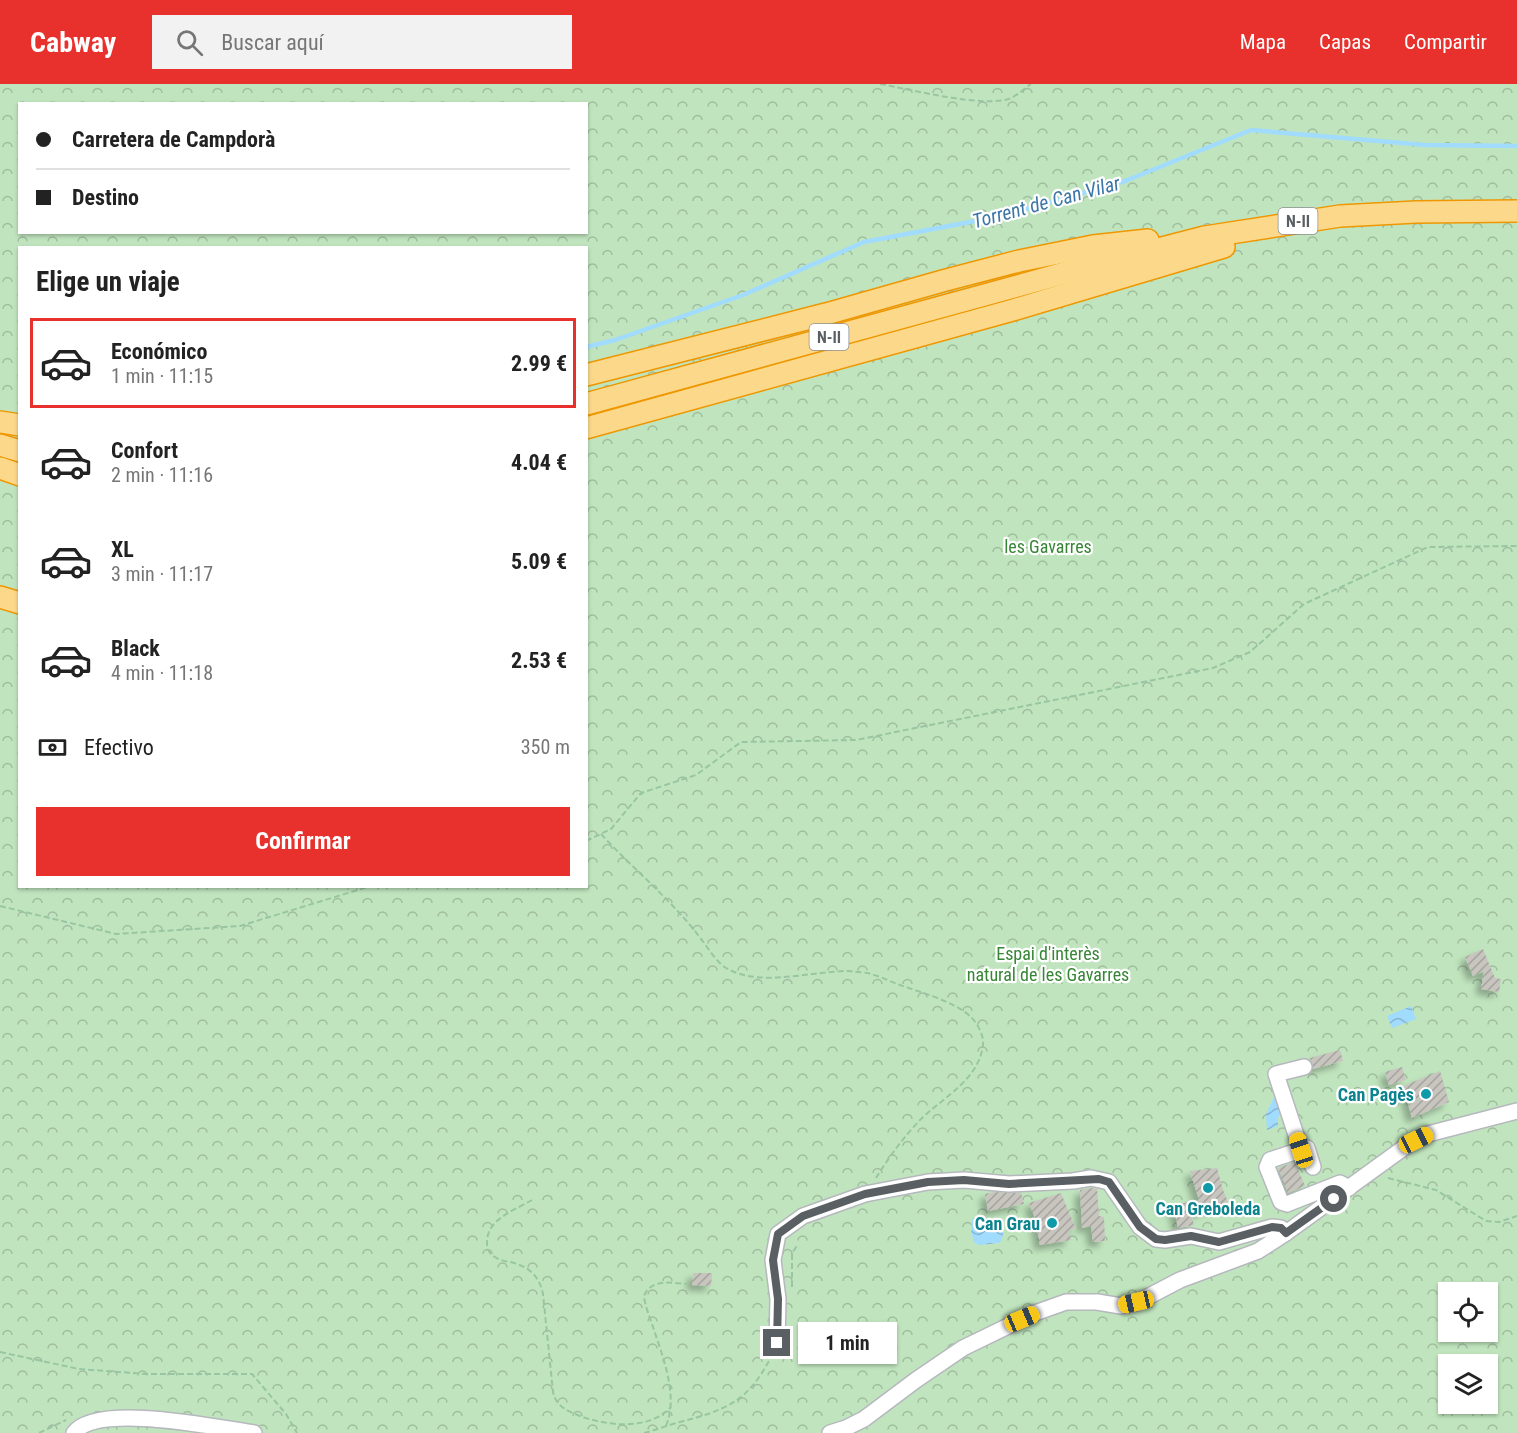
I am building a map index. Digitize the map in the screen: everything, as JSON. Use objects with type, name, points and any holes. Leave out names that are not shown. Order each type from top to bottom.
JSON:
[{"type":"highway","name":"N-II","points":[[588,403],[1103,262],[1205,237],[1316,219],[1392,213],[1517,211]]},
{"type":"highway","points":[[588,427],[1013,310],[1218,248],[1392,213]]},
{"type":"highway","points":[[588,374],[836,312],[1019,261],[1093,246],[1139,240],[1205,237]]},
{"type":"highway","points":[[0,422],[18,425]]},
{"type":"highway","points":[[0,445],[18,450]]},
{"type":"highway","points":[[0,468],[18,474]]},
{"type":"highway","points":[[0,597],[18,602]]},
{"type":"street","points":[[1301,1150],[1276,1074],[1304,1067]]},
{"type":"street","points":[[830,1433],[864,1419],[963,1348],[1009,1325],[1066,1302],[1097,1302],[1121,1306],[1136,1302],[1180,1280],[1258,1251],[1409,1144],[1428,1134],[1517,1111]]},
{"type":"street","points":[[1313,1167],[1307,1148],[1270,1160],[1267,1167],[1281,1202],[1287,1204],[1340,1183],[1349,1188]]},
{"type":"street","points":[[777,1343],[778,1299],[773,1260],[778,1234],[803,1216],[865,1194],[946,1180],[1009,1184],[1091,1178],[1109,1182],[1140,1227],[1156,1239],[1191,1236],[1219,1242],[1272,1227],[1281,1228],[1286,1233]]},
{"type":"street","points":[[74,1433],[86,1424],[115,1418],[180,1421],[254,1433]]},
{"type":"path","points":[[880,84],[980,102],[999,101],[1012,97],[1031,84]]},
{"type":"path","points":[[588,840],[611,829],[641,793],[696,775],[741,742],[856,740],[1213,668],[1250,652],[1304,604],[1428,547],[1517,546]]},
{"type":"path","points":[[601,834],[623,858],[654,885],[689,923],[720,963],[729,970],[744,976],[762,977],[848,971],[868,973],[956,1007],[971,1017],[980,1028],[983,1043],[974,1069],[920,1120],[894,1149],[865,1194]]},
{"type":"path","points":[[0,906],[116,934],[240,926],[364,888]]},
{"type":"path","points":[[1368,1173],[1436,1190],[1486,1221],[1499,1222],[1517,1216]]},
{"type":"path","points":[[532,1200],[494,1223],[488,1234],[487,1245],[488,1251],[494,1257],[518,1264],[529,1270],[538,1280],[543,1294],[553,1395],[557,1403],[565,1410],[619,1425],[633,1424],[652,1418],[671,1407]]},
{"type":"path","points":[[666,1426],[670,1417],[671,1399],[663,1360],[644,1296],[648,1289],[658,1283],[688,1284]]},
{"type":"path","points":[[644,1433],[724,1409],[738,1400],[761,1374],[777,1343]]},
{"type":"path","points":[[0,1352],[90,1370],[146,1374],[252,1374],[286,1414],[297,1433]]},
{"type":"green space","name":"Espai d'interès natural de les Gavarres","points":[[0,84],[1517,84],[1517,1433],[0,1433]]},
{"type":"water","points":[[1411,1006],[1416,1019],[1392,1028],[1387,1016]]},
{"type":"water","points":[[1274,1097],[1279,1098],[1282,1110],[1278,1118],[1278,1126],[1267,1130],[1266,1114]]},
{"type":"water","points":[[982,1217],[1003,1224],[1000,1243],[979,1245],[974,1242],[971,1224],[973,1218]]},
{"type":"building","points":[[1483,949],[1495,978],[1501,979],[1499,992],[1481,989],[1484,971],[1473,976],[1465,957]]},
{"type":"building","points":[[1340,1050],[1343,1061],[1313,1069],[1310,1058]]},
{"type":"building","points":[[1402,1067],[1406,1080],[1389,1085],[1385,1072]]},
{"type":"building","name":"Can Pagès","points":[[1440,1071],[1449,1102],[1412,1118],[1403,1086]]},
{"type":"building","points":[[1295,1162],[1305,1186],[1288,1193],[1278,1168]]},
{"type":"building","name":"Can Greboleda","points":[[1217,1168],[1228,1202],[1191,1214],[1194,1225],[1178,1228],[1173,1205],[1199,1200],[1190,1171]]},
{"type":"building","points":[[1097,1189],[1099,1216],[1104,1217],[1105,1241],[1093,1242],[1091,1226],[1082,1228],[1080,1190]]},
{"type":"building","points":[[1021,1193],[1024,1204],[988,1211],[985,1194]]},
{"type":"building","name":"Can Grau","points":[[1061,1193],[1076,1229],[1069,1230],[1071,1240],[1040,1245],[1035,1218],[1029,1203]]},
{"type":"building","points":[[693,1273],[712,1273],[711,1286],[692,1285]]},
{"type":"waterway","name":"Torrent de Can Vilar","points":[[588,347],[615,340],[743,295],[864,242],[1002,216],[1125,181],[1251,130],[1425,145],[1517,146]]},
{"type":"place","name":"Can Pagès","points":[[1426,1094]]},
{"type":"place","name":"Can Greboleda","points":[[1208,1188]]},
{"type":"place","name":"Can Grau","points":[[1052,1223]]},
{"type":"route","points":[[777,1343],[779,1319],[773,1260],[778,1234],[803,1216],[865,1194],[946,1180],[1009,1184],[1099,1179],[1109,1182],[1140,1227],[1152,1237],[1173,1240],[1191,1236],[1210,1242],[1240,1238],[1272,1227],[1281,1228],[1286,1233],[1334,1199]]},
{"type":"park label","name":"les Gavarres","points":[[1048,546]]}]
